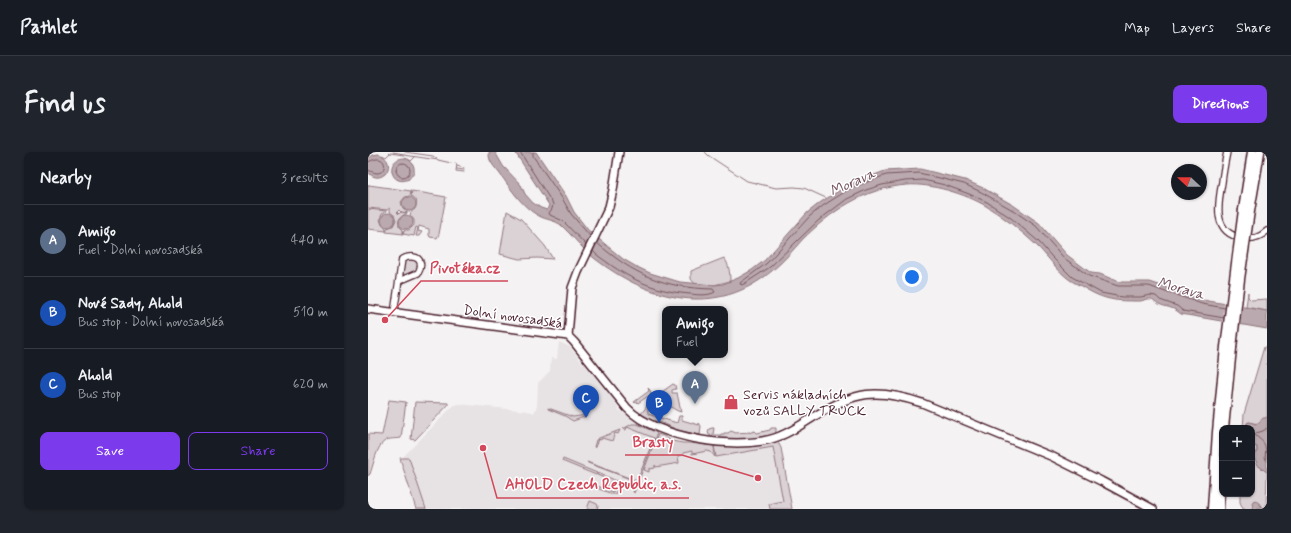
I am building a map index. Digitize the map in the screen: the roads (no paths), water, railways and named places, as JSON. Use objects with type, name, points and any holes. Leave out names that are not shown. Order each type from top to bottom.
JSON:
[{"type":"highway","points":[[1212,509],[1218,414],[1240,279],[1252,152]]},
{"type":"highway","points":[[1246,210],[1260,152]]},
{"type":"highway","points":[[1224,425],[1228,347]]},
{"type":"highway","points":[[1219,509],[1222,461]]},
{"type":"main road","points":[[568,336],[572,288],[581,264],[604,218],[612,198],[619,152]]},
{"type":"main road","name":"Dolní novosadská","points":[[368,309],[568,336],[630,411],[652,425],[679,435],[698,439],[718,442],[766,440],[781,435],[829,407],[848,399],[870,393],[895,395],[928,406],[1053,457],[1097,478],[1153,509]]},
{"type":"street","points":[[1227,152],[1218,206],[1219,218],[1223,227],[1230,234],[1243,238],[1256,238],[1267,231]]},
{"type":"street","points":[[394,313],[402,259],[410,256],[418,259],[421,266],[418,273],[399,281]]},
{"type":"water","points":[[489,152],[495,152],[503,166],[521,185],[525,194],[533,203],[547,210],[549,205],[515,152],[536,152],[566,196],[574,212],[588,230],[623,259],[635,266],[650,273],[680,282],[714,285],[723,284],[738,278],[765,260],[807,213],[821,202],[850,184],[885,171],[920,169],[965,180],[983,188],[1013,205],[1039,223],[1067,255],[1091,273],[1100,274],[1119,282],[1150,282],[1203,300],[1267,311],[1267,329],[1181,314],[1151,299],[1140,301],[1120,301],[1097,295],[1072,282],[1056,268],[1039,248],[1018,229],[986,206],[968,197],[948,190],[916,185],[892,187],[877,191],[850,203],[813,229],[777,267],[751,285],[729,295],[706,299],[682,298],[659,293],[615,273],[594,258],[560,224],[539,216],[527,208],[492,164],[489,158]]},
{"type":"water","points":[[378,154],[384,157],[388,162],[387,171],[381,177],[372,176],[368,172],[368,159],[373,155]]},
{"type":"water","points":[[405,158],[412,163],[414,172],[409,179],[403,181],[397,180],[392,172],[392,167],[398,159]]},
{"type":"water","points":[[409,197],[414,199],[416,204],[414,209],[409,211],[404,209],[402,204],[404,199]]},
{"type":"water","points":[[388,213],[393,215],[395,220],[393,225],[388,227],[383,225],[381,220],[383,215]]},
{"type":"water","points":[[406,215],[411,217],[413,222],[411,227],[406,229],[401,227],[399,222],[401,217]]},
{"type":"water","points":[[1267,417],[1267,472],[1256,464],[1257,461],[1255,460],[1255,454],[1257,453],[1257,447],[1255,446],[1255,425],[1247,425],[1247,423],[1250,422],[1256,424],[1259,423],[1262,418]]},
{"type":"water","points":[[1255,500],[1264,509],[1254,509],[1252,504]]},
{"type":"waterway","points":[[393,152],[404,154]]},
{"type":"waterway","points":[[405,152],[433,156],[438,160],[451,163]]},
{"type":"waterway","name":"Morava","points":[[705,152],[747,181],[776,188],[804,188],[826,198]]},
{"type":"waterway","points":[[382,155],[386,157],[390,153],[438,160]]},
{"type":"waterway","points":[[408,159],[411,161],[415,157]]},
{"type":"waterway","points":[[455,163],[457,164],[456,171],[464,172]]},
{"type":"waterway","points":[[457,166],[464,168]]},
{"type":"waterway","points":[[457,169],[464,170]]},
{"type":"place","name":"Pivotéka.cz","points":[[385,320]]},
{"type":"place","name":"Servis nákladních vozů SALLY TRUCK","points":[[731,402]]},
{"type":"place","name":"Amigo","points":[[695,404]]},
{"type":"place","name":"Ahold","points":[[586,418]]},
{"type":"place","name":"Nové Sady, Ahold","points":[[659,423]]},
{"type":"place","name":"AHOLD Czech Republic, a.s.","points":[[483,448]]},
{"type":"place","name":"Brasty","points":[[758,478]]}]
